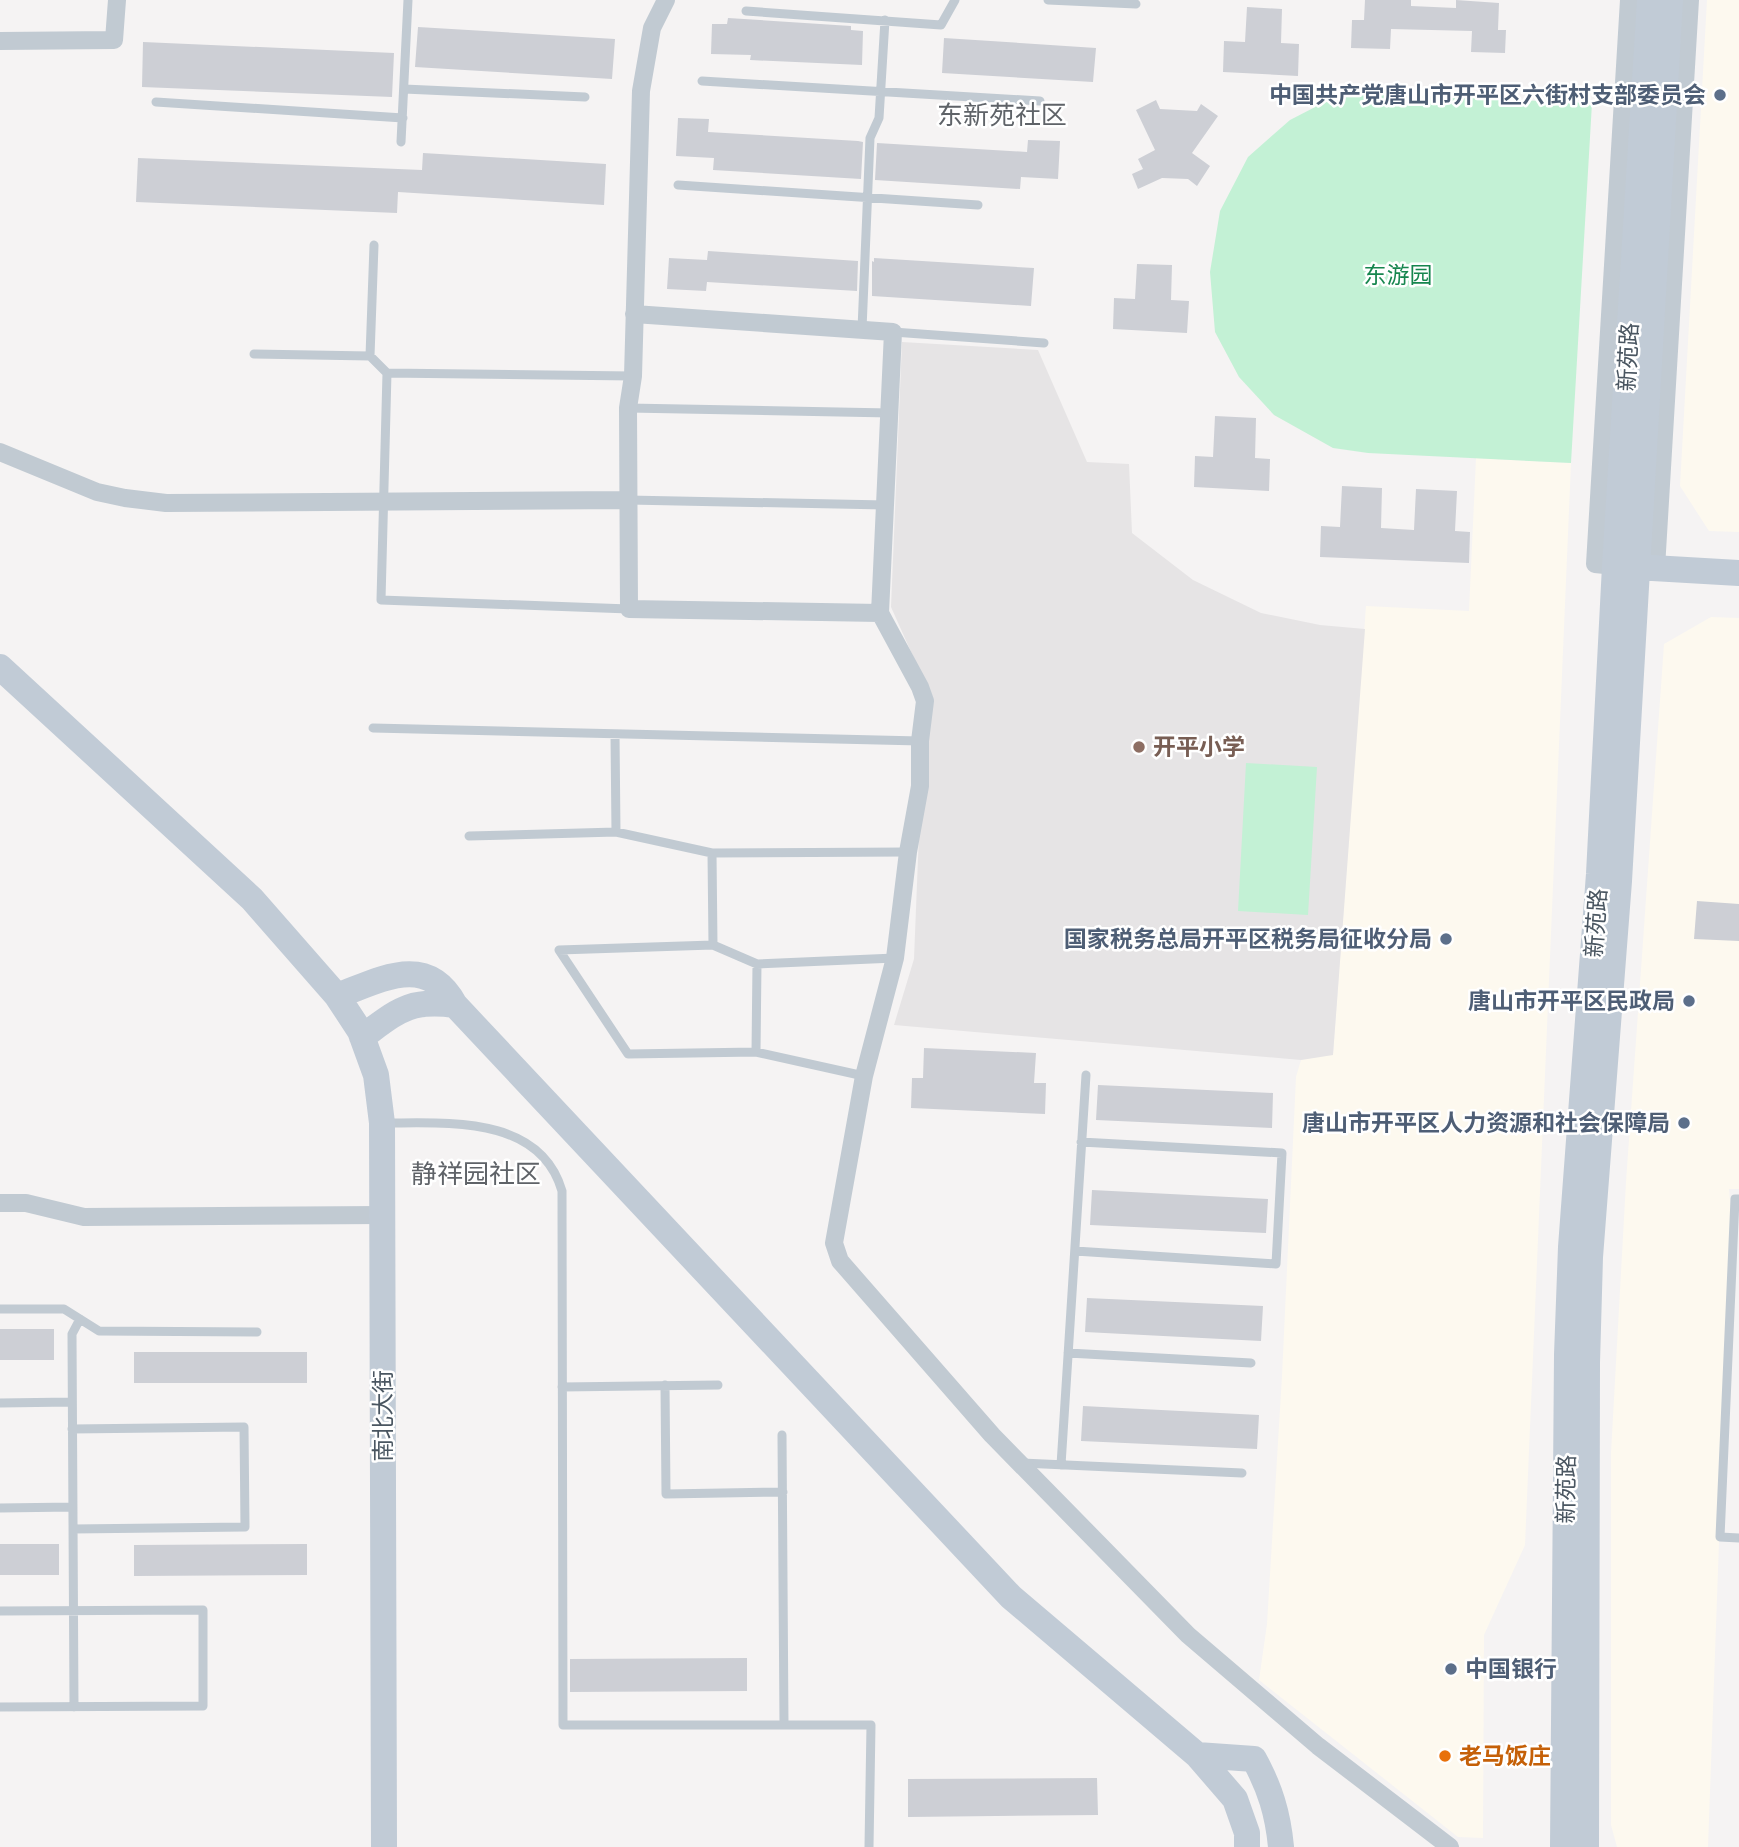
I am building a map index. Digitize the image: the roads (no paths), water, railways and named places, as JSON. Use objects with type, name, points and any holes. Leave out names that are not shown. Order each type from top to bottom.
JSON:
[{"type":"main road","name":"新苑路","points":[[1563,1847],[1567,1355],[1571,1247],[1599,874],[1636,567],[1650,0]]},
{"type":"main road","name":"新苑路","points":[[1586,1847],[1587,1363],[1591,1257],[1619,881],[1670,0]]},
{"type":"main road","points":[[1636,567],[1739,573]]},
{"type":"main road","name":"南北大街","points":[[0,667],[252,899],[337,996],[362,1037],[376,1075],[382,1122],[383,1215],[384,1847]]},
{"type":"main road","points":[[337,996],[386,978],[409,973],[427,976],[446,988],[455,1005],[1011,1597],[1197,1755],[1234,1799],[1247,1833],[1247,1847]]},
{"type":"main road","points":[[362,1037],[410,1005],[424,1002],[455,1005]]},
{"type":"main road","points":[[1197,1755],[1254,1759],[1269,1786],[1279,1827],[1280,1847]]},
{"type":"street","points":[[0,41],[114,40],[117,0]]},
{"type":"street","points":[[666,0],[652,28],[641,91],[633,376],[628,408],[629,609],[880,612]]},
{"type":"street","points":[[1629,0],[1595,564],[1636,567],[1690,0]]},
{"type":"street","points":[[634,313],[893,332],[880,612],[925,701],[920,741],[920,786],[908,852],[895,958],[864,1076],[834,1243],[840,1261],[992,1435],[1188,1635],[1318,1746],[1450,1847]]},
{"type":"street","points":[[0,452],[97,492],[166,503],[628,500]]},
{"type":"street","points":[[0,1203],[26,1203],[84,1217],[383,1215]]},
{"type":"lane","points":[[401,142],[408,0]]},
{"type":"lane","points":[[746,12],[941,25],[955,0]]},
{"type":"lane","points":[[1048,0],[1136,4]]},
{"type":"lane","points":[[862,329],[870,138],[879,118],[885,20]]},
{"type":"lane","points":[[702,80],[1040,101]]},
{"type":"lane","points":[[404,89],[585,97]]},
{"type":"lane","points":[[156,102],[402,118]]},
{"type":"lane","points":[[678,185],[978,205]]},
{"type":"lane","points":[[370,356],[374,245]]},
{"type":"lane","points":[[893,332],[1044,343]]},
{"type":"lane","points":[[254,354],[370,356],[387,373],[633,376]]},
{"type":"lane","points":[[387,373],[382,600],[629,609]]},
{"type":"lane","points":[[628,408],[890,413]]},
{"type":"lane","points":[[628,500],[886,505]]},
{"type":"lane","points":[[373,728],[920,741]]},
{"type":"lane","points":[[615,734],[616,832]]},
{"type":"lane","points":[[469,836],[616,832],[712,853],[908,852]]},
{"type":"lane","points":[[712,853],[713,945]]},
{"type":"lane","points":[[864,1076],[756,1052],[628,1054],[559,950],[713,945],[758,964],[895,958]]},
{"type":"lane","points":[[756,1052],[758,964]]},
{"type":"lane","points":[[1061,1465],[1086,1075]]},
{"type":"lane","points":[[382,1122],[458,1124],[485,1128],[526,1142],[551,1164],[562,1191],[563,1725],[871,1725],[869,1847]]},
{"type":"lane","points":[[1074,1251],[1276,1264],[1282,1153],[1082,1142]]},
{"type":"lane","points":[[1739,1199],[1735,1199],[1720,1537],[1739,1538]]},
{"type":"lane","points":[[0,1309],[64,1309],[99,1331],[257,1332]]},
{"type":"lane","points":[[74,1707],[72,1334],[80,1319]]},
{"type":"lane","points":[[1068,1353],[1251,1363]]},
{"type":"lane","points":[[665,1385],[666,1494],[783,1492]]},
{"type":"lane","points":[[562,1387],[718,1385]]},
{"type":"lane","points":[[0,1403],[72,1402]]},
{"type":"lane","points":[[72,1429],[244,1427],[245,1527],[73,1529]]},
{"type":"lane","points":[[782,1435],[785,1725]]},
{"type":"lane","points":[[1021,1463],[1242,1473]]},
{"type":"lane","points":[[0,1508],[73,1507]]},
{"type":"lane","points":[[0,1611],[203,1610],[203,1706],[0,1707]]},
{"type":"place","name":"中国共产党唐山市开平区六街村支部委员会","points":[[1720,95]]},
{"type":"place","name":"开平小学","points":[[1139,747]]},
{"type":"place","name":"国家税务总局开平区税务局征收分局","points":[[1446,939]]},
{"type":"place","name":"唐山市开平区民政局","points":[[1689,1001]]},
{"type":"place","name":"唐山市开平区人力资源和社会保障局","points":[[1684,1123]]},
{"type":"place","name":"中国银行","points":[[1451,1669]]},
{"type":"place","name":"老马饭庄","points":[[1445,1756]]},
{"type":"district","name":"东新苑社区","points":[[1002,115]]},
{"type":"district","name":"静祥园社区","points":[[476,1174]]},
{"type":"park label","name":"东游园","points":[[1398,275]]}]
